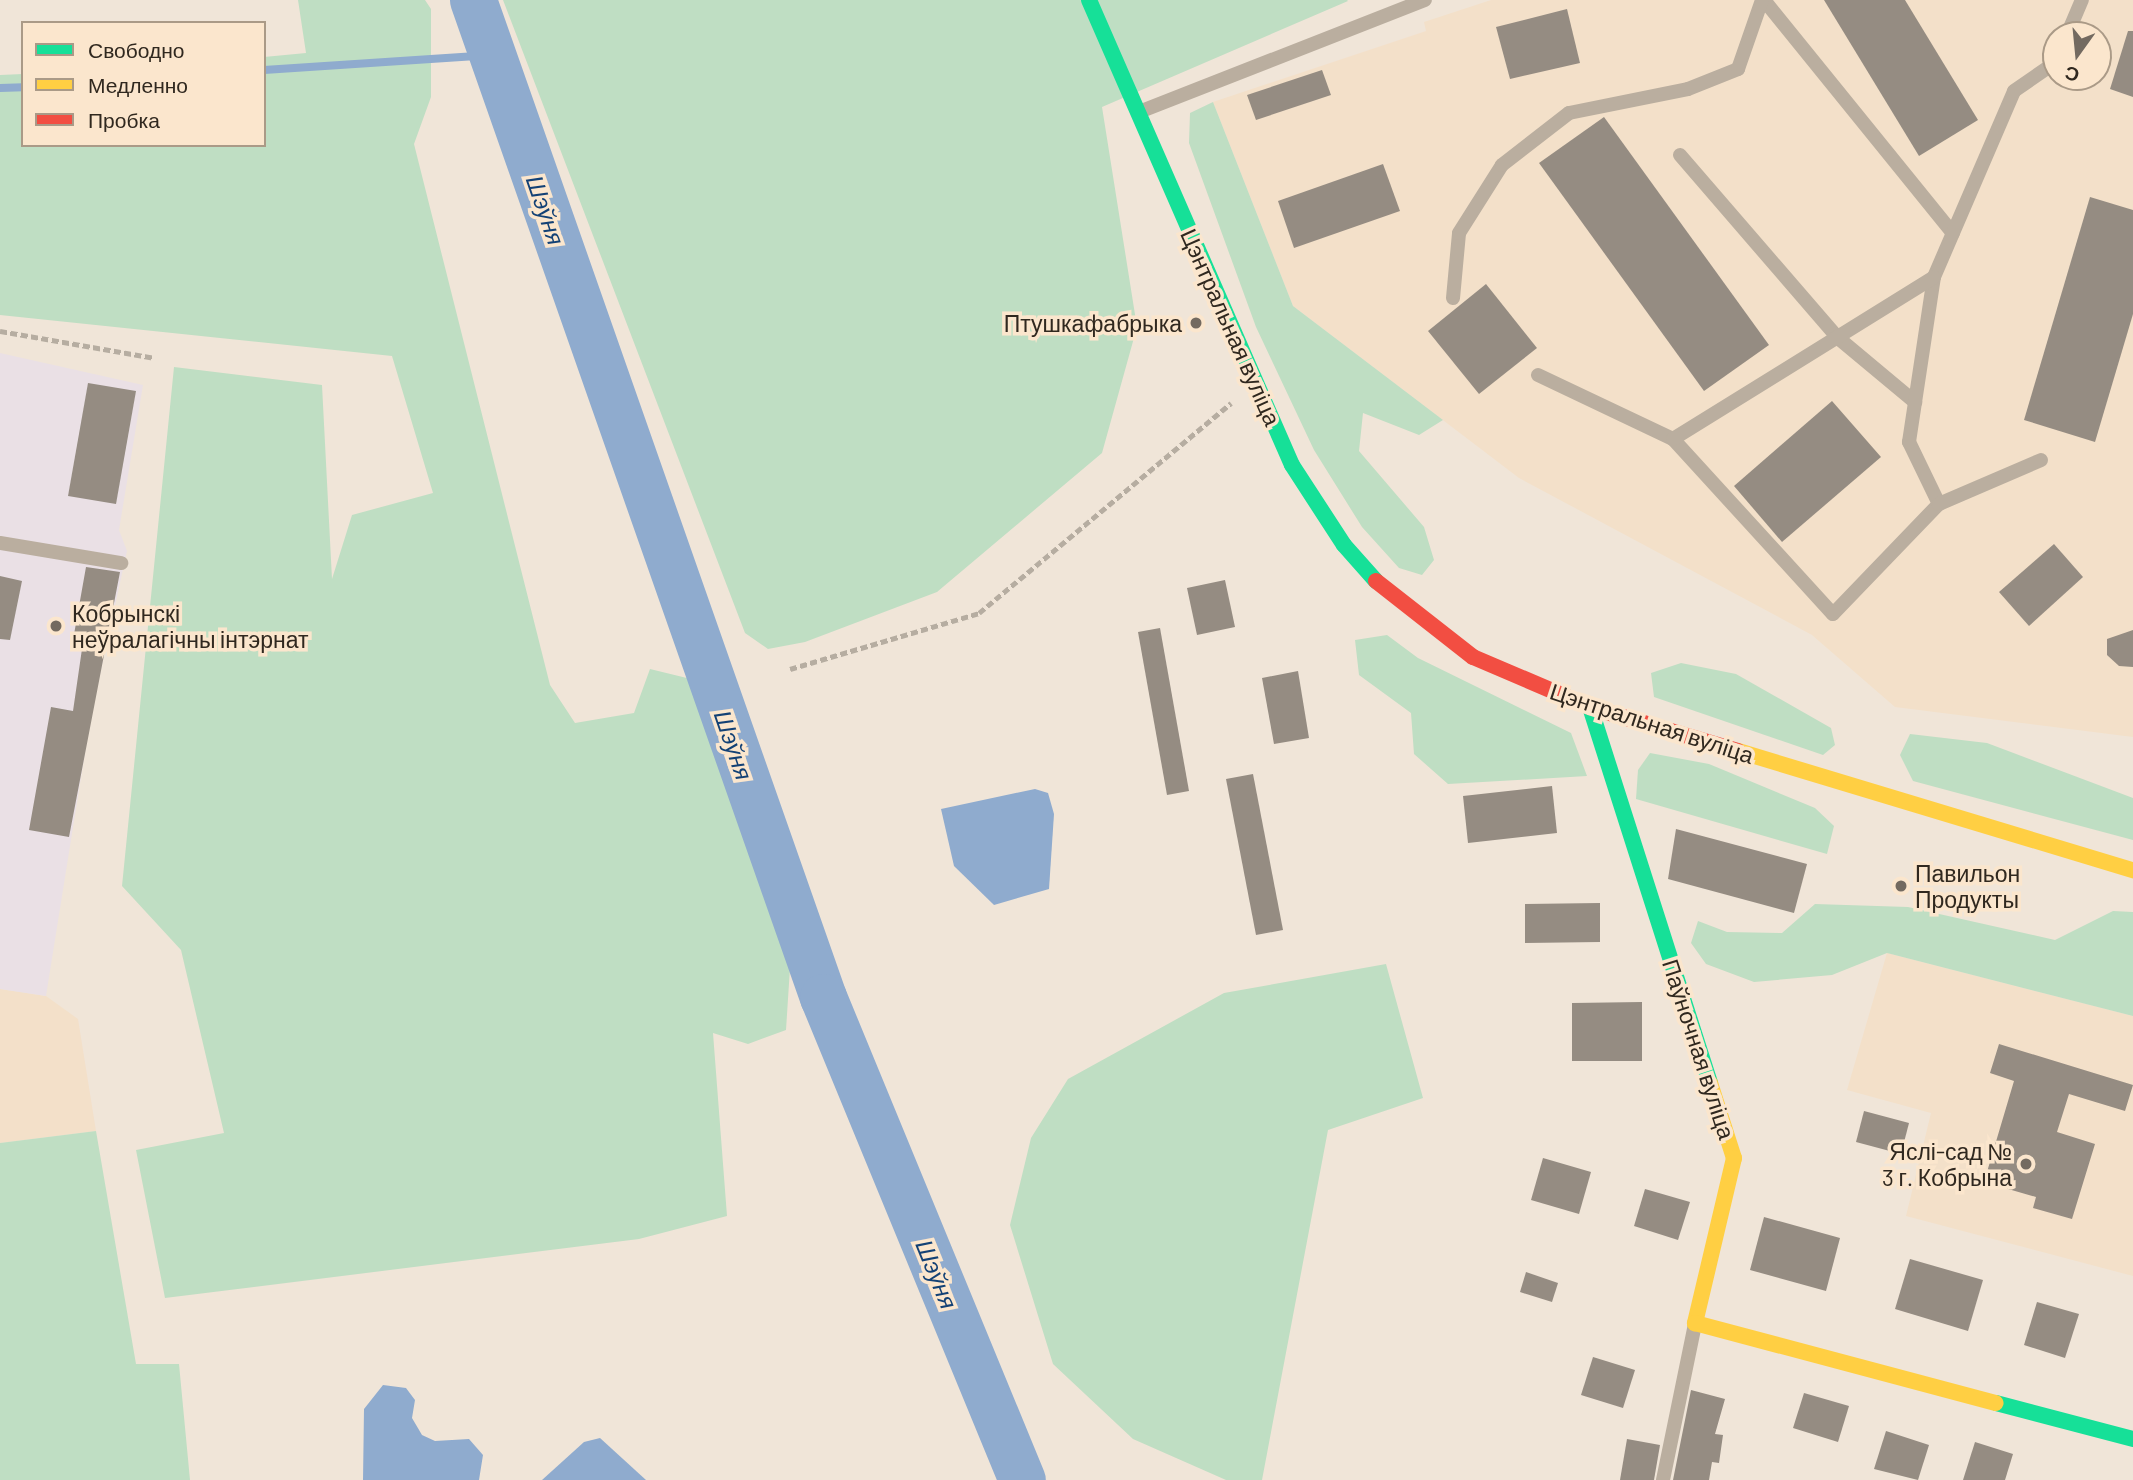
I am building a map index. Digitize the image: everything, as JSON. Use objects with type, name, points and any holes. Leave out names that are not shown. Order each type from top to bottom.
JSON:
[{"type":"main road","name":"Цэнтральная вуліца","points":[[1089,0],[1292,465],[1344,545],[1391,597],[1473,657],[1590,707],[2133,870]]},
{"type":"main road","name":"Паўночная вуліца","points":[[1590,707],[1734,1158],[1695,1323]]},
{"type":"main road","points":[[1695,1323],[2133,1439]]},
{"type":"lane","points":[[1137,113],[1424,0]]},
{"type":"lane","points":[[1763,0],[1953,233]]},
{"type":"lane","points":[[1453,298],[1459,233],[1502,165],[1569,113],[1688,89],[1738,69],[1763,0]]},
{"type":"lane","points":[[2073,21],[2082,0]]},
{"type":"lane","points":[[1939,504],[1909,442],[1934,277],[2014,91],[2042,72]]},
{"type":"lane","points":[[1679,155],[1837,337],[1915,402]]},
{"type":"lane","points":[[1673,439],[1934,277]]},
{"type":"lane","points":[[1538,375],[1673,439],[1833,614],[1939,504],[2041,460]]},
{"type":"lane","points":[[0,543],[121,563]]},
{"type":"lane","points":[[1663,1480],[1695,1323]]},
{"type":"path","points":[[0,331],[154,358]]},
{"type":"path","points":[[790,670],[979,612],[1255,382]]},
{"type":"shaded area","points":[[1491,0],[2133,0],[2133,737],[1895,707],[1812,635],[1519,478],[1293,306],[1213,102],[1426,31],[1424,22]]},
{"type":"shaded area","name":"Кобрынскі неўралагічны інтэрнат","points":[[0,353],[143,385],[119,530],[127,551],[91,715],[46,996],[0,989]]},
{"type":"shaded area","name":"Яслі-сад № 3 г. Кобрына","points":[[1887,953],[2133,1016],[2133,1276],[1906,1216],[1931,1113],[1847,1090]]},
{"type":"shaded area","points":[[0,989],[46,996],[78,1019],[96,1131],[0,1143]]},
{"type":"green space","points":[[298,0],[425,0],[431,9],[431,97],[414,144],[550,685],[575,723],[634,713],[650,669],[695,680],[790,968],[786,1030],[748,1044],[713,1033],[727,1216],[639,1239],[165,1298],[136,1150],[224,1133],[181,950],[122,886],[174,367],[322,385],[332,579],[352,515],[433,493],[392,356],[0,315],[0,75],[21,74],[21,147],[266,147],[266,57],[306,53]]},
{"type":"green space","points":[[503,0],[1348,1],[1102,107],[1137,327],[1102,453],[937,592],[805,642],[768,649],[745,633]]},
{"type":"green space","points":[[1213,102],[1293,306],[1443,420],[1419,435],[1363,413],[1359,451],[1424,527],[1434,560],[1422,575],[1399,568],[1362,527],[1314,450],[1256,327],[1189,143],[1190,113]]},
{"type":"green space","points":[[1387,635],[1418,658],[1571,733],[1587,776],[1448,784],[1414,754],[1411,713],[1359,675],[1355,640]]},
{"type":"green space","points":[[1681,663],[1736,674],[1831,728],[1835,745],[1823,755],[1654,697],[1651,673]]},
{"type":"green space","points":[[1910,734],[1987,743],[2133,798],[2133,840],[1913,781],[1900,755]]},
{"type":"green space","points":[[1650,753],[1709,764],[1815,808],[1834,826],[1827,854],[1636,799],[1638,770]]},
{"type":"green space","points":[[1815,904],[1908,907],[2055,940],[2113,911],[2133,912],[2133,1016],[1887,953],[1832,975],[1754,982],[1706,964],[1691,943],[1698,921],[1727,932],[1782,933]]},
{"type":"green space","points":[[1386,964],[1423,1098],[1328,1130],[1262,1480],[1226,1480],[1133,1439],[1053,1364],[1010,1225],[1031,1138],[1068,1079],[1224,993]]},
{"type":"green space","points":[[96,1131],[136,1364],[179,1364],[190,1480],[0,1480],[0,1143]]},
{"type":"water","points":[[1035,789],[1048,793],[1054,814],[1049,889],[994,905],[954,866],[941,809]]},
{"type":"water","points":[[383,1385],[406,1388],[415,1400],[412,1418],[422,1435],[435,1441],[469,1439],[483,1455],[479,1480],[363,1480],[364,1409]]},
{"type":"water","points":[[600,1438],[646,1480],[542,1480],[584,1442]]},
{"type":"building","points":[[1824,0],[1905,0],[1978,120],[1919,156]]},
{"type":"building","points":[[1567,9],[1580,63],[1510,79],[1496,27]]},
{"type":"building","points":[[2128,31],[2133,31],[2133,97],[2112,90]]},
{"type":"building","points":[[1322,70],[1331,95],[1256,120],[1247,95]]},
{"type":"building","points":[[1604,117],[1769,345],[1704,391],[1539,163]]},
{"type":"building","points":[[1383,164],[1400,211],[1294,248],[1278,201]]},
{"type":"building","points":[[2090,197],[2133,210],[2133,314],[2095,442],[2024,420]]},
{"type":"building","points":[[1486,284],[1537,348],[1479,394],[1428,331]]},
{"type":"building","points":[[88,383],[136,391],[116,504],[68,496]]},
{"type":"building","points":[[1832,401],[1881,457],[1782,542],[1734,486]]},
{"type":"building","points":[[2054,544],[2083,577],[2029,626],[1999,592]]},
{"type":"building","points":[[86,567],[120,572],[69,837],[29,830],[51,707],[73,711],[83,642],[73,640]]},
{"type":"building","points":[[0,576],[22,581],[10,640],[0,639]]},
{"type":"building","points":[[1225,580],[1235,627],[1197,635],[1187,588]]},
{"type":"building","points":[[1160,628],[1189,791],[1167,795],[1138,632]]},
{"type":"building","points":[[2133,630],[2133,667],[2119,666],[2107,655],[2107,639]]},
{"type":"building","points":[[1298,671],[1309,738],[1274,744],[1262,678]]},
{"type":"building","points":[[1253,774],[1283,930],[1256,935],[1226,779]]},
{"type":"building","points":[[1552,786],[1557,833],[1468,843],[1463,796]]},
{"type":"building","points":[[1676,829],[1807,864],[1794,913],[1668,879]]},
{"type":"building","points":[[1600,903],[1600,942],[1525,943],[1525,904]]},
{"type":"building","points":[[1642,1002],[1642,1061],[1572,1061],[1572,1003]]},
{"type":"building","points":[[1999,1044],[2133,1085],[2125,1111],[2069,1094],[2057,1132],[2095,1144],[2072,1219],[2033,1208],[2036,1197],[1984,1182],[2014,1081],[1990,1073]]},
{"type":"building","points":[[1864,1111],[1909,1123],[1901,1154],[1856,1142]]},
{"type":"building","points":[[1543,1158],[1591,1172],[1579,1214],[1531,1200]]},
{"type":"building","points":[[1645,1189],[1690,1202],[1678,1240],[1634,1226]]},
{"type":"building","points":[[1764,1217],[1840,1238],[1826,1291],[1750,1270]]},
{"type":"building","points":[[1910,1259],[1983,1280],[1968,1331],[1895,1309]]},
{"type":"building","points":[[1526,1272],[1558,1283],[1552,1302],[1520,1292]]},
{"type":"building","points":[[2037,1302],[2079,1314],[2065,1358],[2024,1345]]},
{"type":"building","points":[[1593,1357],[1635,1370],[1623,1408],[1581,1395]]},
{"type":"building","points":[[1691,1390],[1725,1399],[1715,1434],[1723,1435],[1719,1463],[1712,1462],[1709,1480],[1673,1480]]},
{"type":"building","points":[[1804,1393],[1849,1406],[1838,1442],[1793,1428]]},
{"type":"building","points":[[1886,1431],[1929,1445],[1918,1480],[1874,1469]]},
{"type":"building","points":[[1627,1439],[1660,1445],[1654,1480],[1620,1480]]},
{"type":"building","points":[[1975,1442],[2013,1454],[2005,1480],[1963,1480]]},
{"type":"waterway","name":"Шэўня","points":[[473,0],[823,997],[1022,1480]]},
{"type":"waterway","points":[[266,70],[492,55]]},
{"type":"waterway","points":[[0,88],[21,87]]},
{"type":"traffic: fast","points":[[1089,0],[1292,465],[1344,545],[1376,581]]},
{"type":"traffic: fast","points":[[1590,707],[1710,1083]]},
{"type":"traffic: fast","points":[[1996,1403],[2133,1439]]},
{"type":"traffic: slow","points":[[1738,751],[2133,870]]},
{"type":"traffic: slow","points":[[1710,1083],[1734,1158],[1695,1323],[1996,1403]]},
{"type":"traffic: jam","points":[[1376,581],[1473,657],[1590,707],[1738,751]]},
{"type":"place","name":"Птушкафабрыка","points":[[1196,323]]},
{"type":"place","name":"Кобрынскі неўралагічны інтэрнат","points":[[56,626]]},
{"type":"place","name":"Павильон Продукты","points":[[1901,886]]},
{"type":"place","name":"Яслі-сад № 3 г. Кобрына","points":[[2026,1164]]}]
